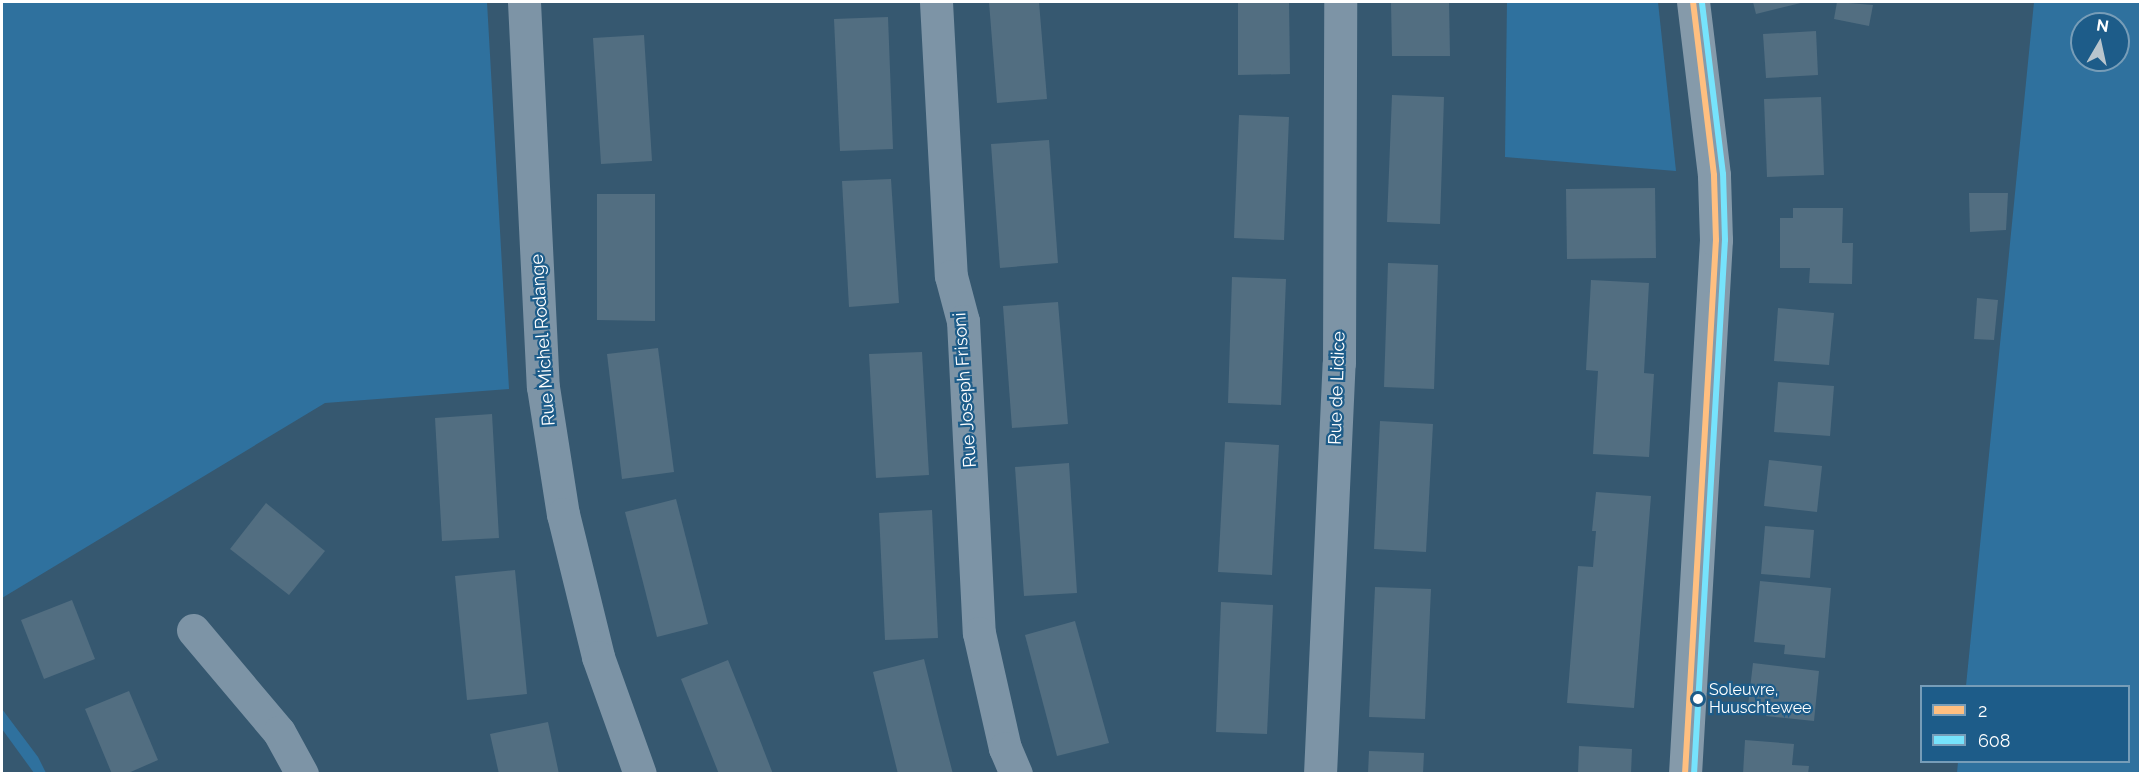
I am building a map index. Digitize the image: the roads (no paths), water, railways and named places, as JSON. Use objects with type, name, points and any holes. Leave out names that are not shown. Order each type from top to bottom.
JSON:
[{"type":"main road","points":[[1685,774],[1716,240],[1714,176],[1694,2]]},
{"type":"street","name":"Rue Michel Rodange","points":[[524,2],[543,387],[563,514],[598,657],[640,774]]},
{"type":"street","name":"Rue Joseph Frisoni","points":[[936,2],[951,276],[963,321],[979,633],[1005,748],[1016,774]]},
{"type":"street","name":"Rue de Lidice","points":[[1320,774],[1339,363],[1340,2]]},
{"type":"street","points":[[193,630],[279,732],[302,774]]},
{"type":"place","name":"Soleuvre, Huuschtewee","points":[[1698,699]]}]
